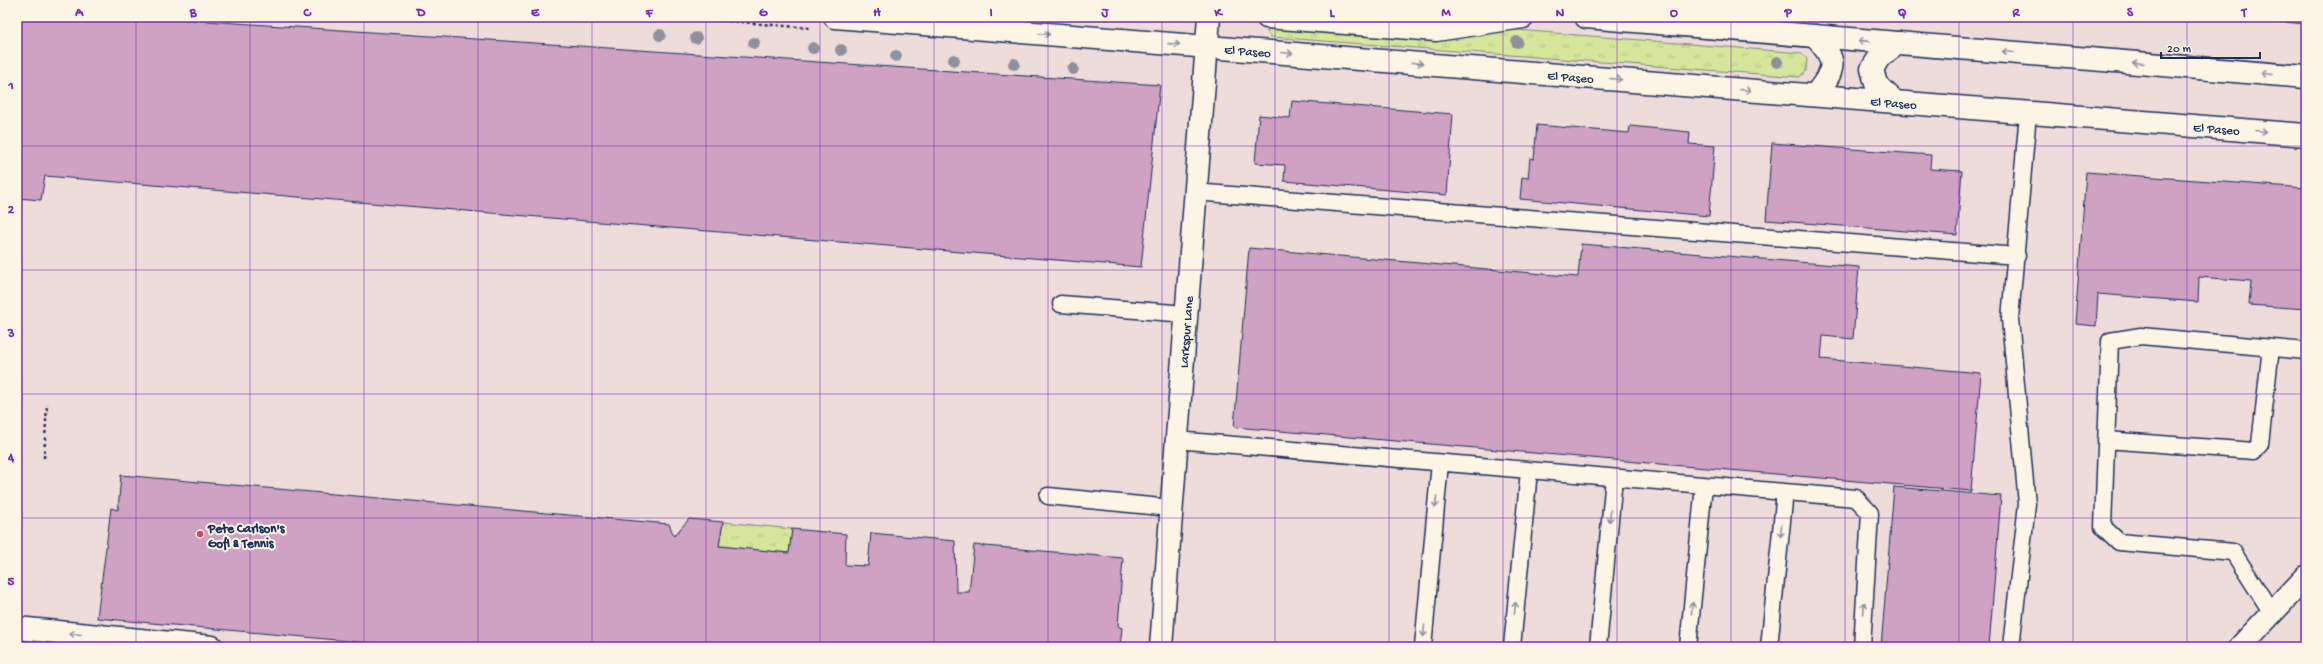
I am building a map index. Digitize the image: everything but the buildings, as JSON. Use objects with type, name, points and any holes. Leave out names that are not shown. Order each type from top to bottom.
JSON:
[{"type":"street","name":"El Paseo","points":[[835,17],[2306,135]]},
{"type":"street","name":"Larkspur Lane","points":[[1161,647],[1208,17]]},
{"type":"street","points":[[1267,17],[1436,30],[1523,17]]},
{"type":"street","points":[[1586,17],[2306,77]]},
{"type":"street","points":[[1815,36],[1828,50],[1832,67],[1827,80],[1815,95]]},
{"type":"street","points":[[1895,102],[1876,84],[1872,69],[1880,56],[1899,43]]},
{"type":"street","points":[[2240,647],[2306,577]]},
{"type":"street","points":[[17,628],[212,647]]},
{"type":"lane","points":[[2011,647],[2027,504],[2010,319],[2017,256],[2028,113]]},
{"type":"lane","points":[[1194,192],[2017,256]]},
{"type":"lane","points":[[1061,304],[1186,314]]},
{"type":"lane","points":[[2272,613],[2233,552],[2119,542],[2103,527],[2110,341],[2141,336],[2306,351]]},
{"type":"lane","points":[[2106,440],[2254,451],[2260,444],[2271,348]]},
{"type":"lane","points":[[1176,440],[1856,498],[1870,513],[1862,647]]},
{"type":"lane","points":[[1423,647],[1440,463]]},
{"type":"lane","points":[[1512,647],[1529,471]]},
{"type":"lane","points":[[1598,647],[1614,478]]},
{"type":"lane","points":[[1688,647],[1704,486]]},
{"type":"lane","points":[[1769,647],[1785,492]]},
{"type":"lane","points":[[1048,496],[1171,508]]},
{"type":"path","points":[[44,458],[47,404]]},
{"type":"green space","points":[[1268,27],[1517,30],[1801,53],[1807,59],[1806,71],[1799,77],[1271,37],[1267,32]]},
{"type":"green space","points":[[723,522],[792,529],[789,553],[719,546]]},
{"type":"place","name":"Pete Carlson's Gofl & Tennis","points":[[200,534]]}]
